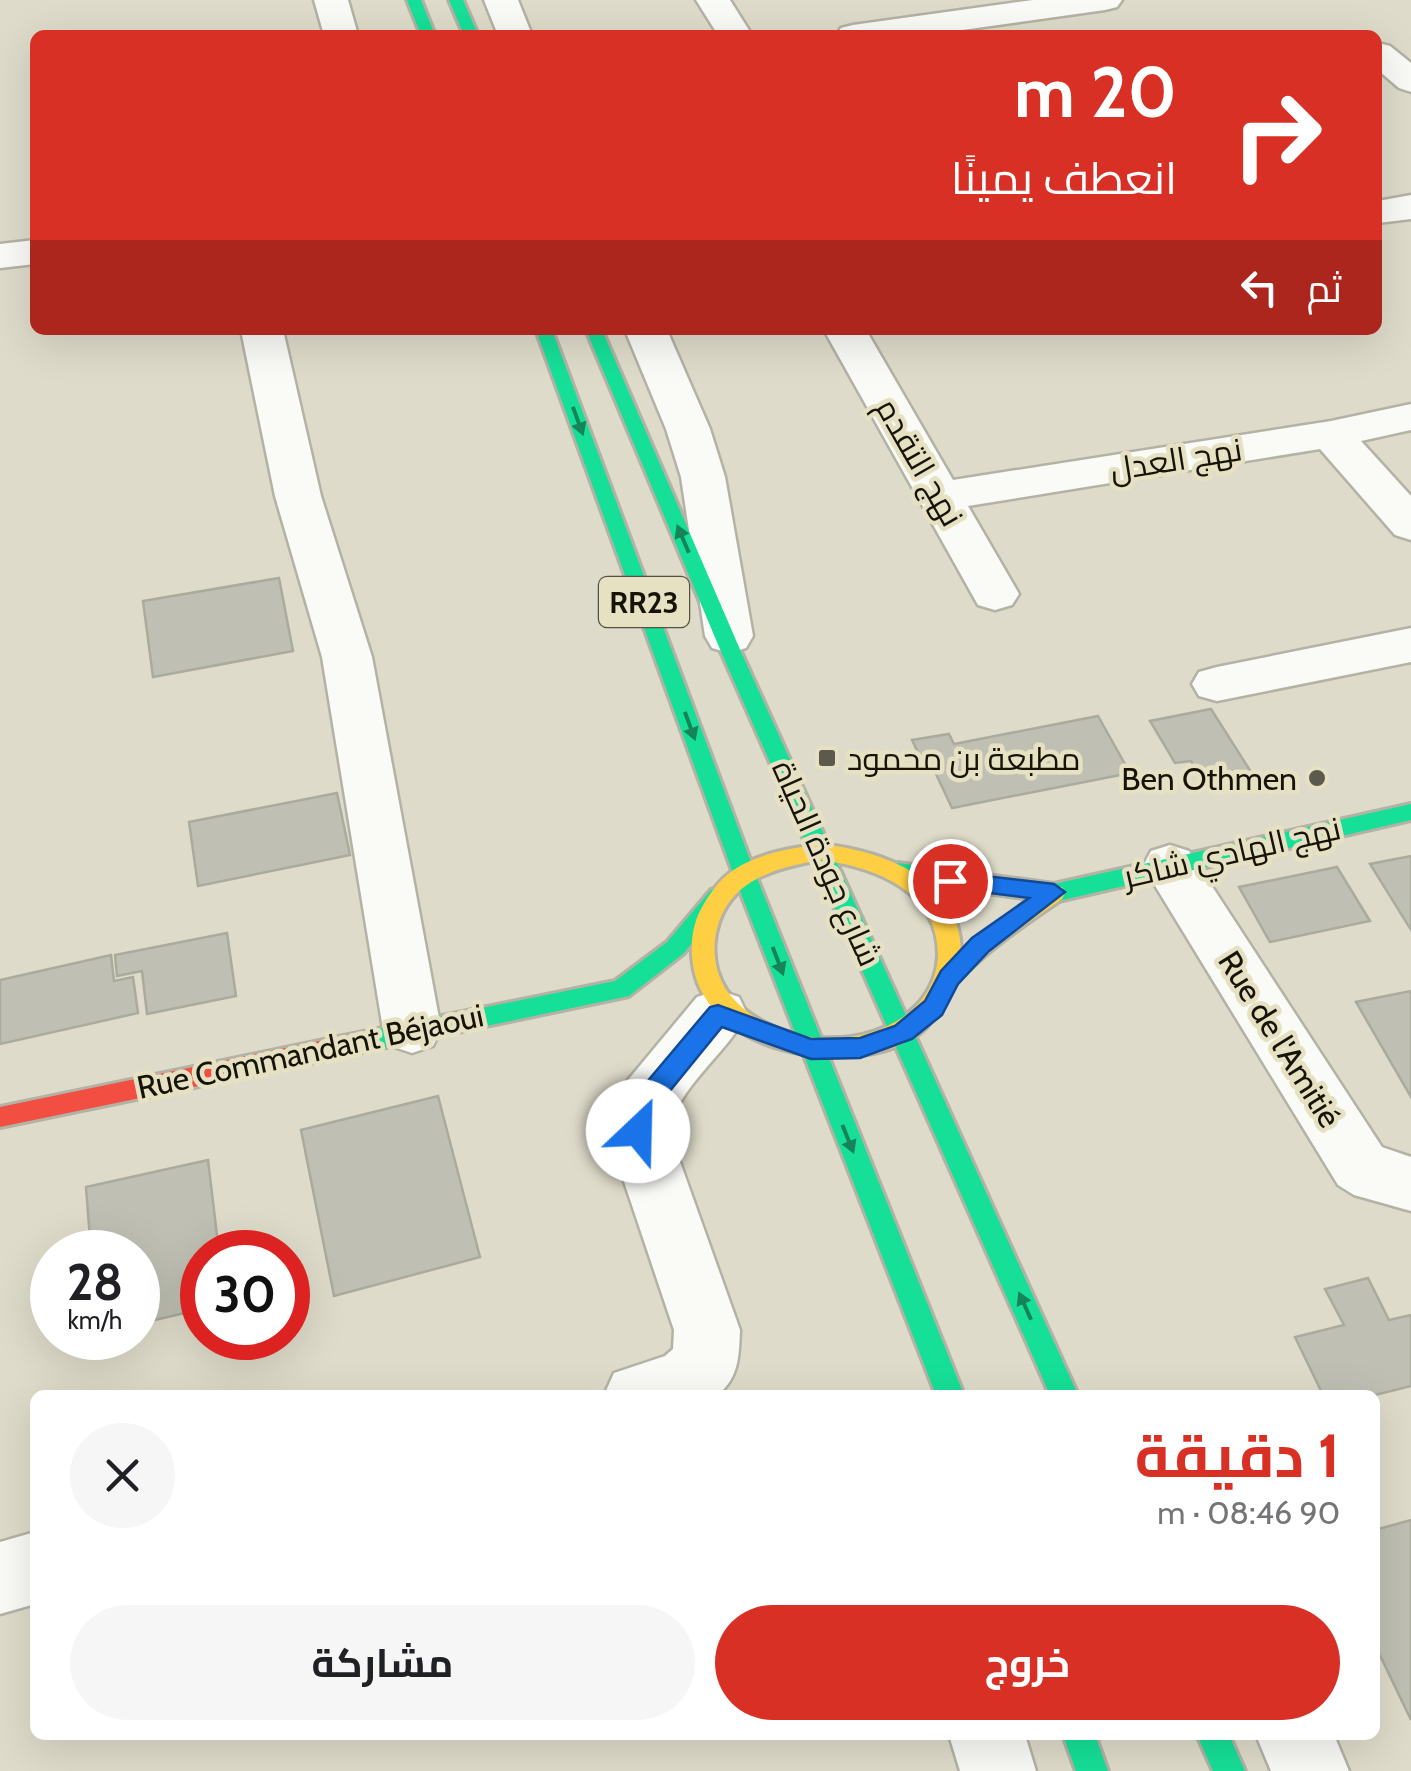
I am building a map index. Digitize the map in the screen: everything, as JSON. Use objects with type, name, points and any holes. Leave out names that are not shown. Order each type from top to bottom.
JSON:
[{"type":"main road","points":[[414,0],[426,30]]},
{"type":"main road","points":[[456,0],[469,30]]},
{"type":"main road","name":"RR23","points":[[546,335],[744,873],[941,1382]]},
{"type":"main road","name":"شارع جودة الحياة","points":[[596,335],[732,654],[1063,1383]]},
{"type":"main road","name":"نهج الهادي شاكر","points":[[1054,892],[1411,812]]},
{"type":"main road","points":[[620,989],[662,962],[695,931],[719,896],[744,873],[780,858],[822,852],[862,857],[898,872],[925,892],[944,918],[953,947],[950,977]]},
{"type":"main road","points":[[898,872],[1054,892]]},
{"type":"main road","points":[[719,896],[702,931],[704,970],[726,1007],[723,1018],[811,1049],[860,1048],[904,1032],[934,1008],[950,977],[981,944],[1054,892]]},
{"type":"main road","points":[[620,989],[654,995]]},
{"type":"main road","name":"Rue Commandant Béjaoui","points":[[0,1116],[620,989]]},
{"type":"main road","points":[[1081,1740],[1092,1771]]},
{"type":"main road","points":[[1215,1740],[1229,1771]]},
{"type":"street","points":[[331,0],[340,30]]},
{"type":"street","points":[[501,0],[513,30]]},
{"type":"street","points":[[713,0],[732,30]]},
{"type":"street","points":[[883,30],[1105,0]]},
{"type":"street","points":[[1382,49],[1411,42]]},
{"type":"street","points":[[1382,54],[1411,81]]},
{"type":"street","points":[[1382,211],[1411,206]]},
{"type":"street","points":[[0,256],[30,253]]},
{"type":"street","points":[[263,335],[298,496],[347,657],[412,1029]]},
{"type":"street","points":[[648,335],[704,477],[732,654]]},
{"type":"street","name":"نهج التقدم","points":[[848,335],[995,594]]},
{"type":"street","name":"نهج العدل","points":[[941,496],[1332,434],[1411,417]]},
{"type":"street","points":[[1332,434],[1411,525]]},
{"type":"street","points":[[1218,684],[1411,646]]},
{"type":"street","name":"Rue de l'Amitié","points":[[1170,866],[1360,1166],[1376,1176],[1411,1184]]},
{"type":"street","points":[[656,1390],[684,1382],[705,1364],[707,1330],[638,1131],[644,1104],[723,1018]]},
{"type":"street","points":[[0,1578],[30,1569]]},
{"type":"street","points":[[989,1740],[998,1771]]},
{"type":"street","points":[[1296,1740],[1310,1771]]},
{"type":"building","points":[[279,578],[293,651],[153,677],[143,601]]},
{"type":"building","points":[[1211,709],[1251,772],[1203,782],[1191,761],[1175,763],[1150,721]]},
{"type":"building","points":[[1098,716],[1130,773],[952,808],[929,759],[922,761],[912,740],[949,734],[954,744]]},
{"type":"building","points":[[337,793],[350,855],[198,886],[189,822]]},
{"type":"building","points":[[1411,856],[1411,930],[1370,864]]},
{"type":"building","points":[[1337,867],[1370,921],[1270,942],[1239,887]]},
{"type":"building","points":[[227,933],[236,996],[147,1014],[142,971],[117,976],[115,955]]},
{"type":"building","points":[[111,955],[114,981],[133,977],[138,1013],[0,1044],[0,980]]},
{"type":"building","points":[[1411,991],[1411,1097],[1356,1002]]},
{"type":"building","points":[[438,1096],[480,1257],[334,1296],[301,1130]]},
{"type":"building","points":[[208,1160],[216,1230],[180,1230],[180,1314],[160,1319],[160,1230],[89,1230],[86,1187]]},
{"type":"building","points":[[1368,1278],[1389,1320],[1411,1315],[1411,1386],[1380,1394],[1380,1390],[1321,1390],[1295,1337],[1344,1325],[1325,1289]]},
{"type":"building","points":[[1411,1520],[1411,1720],[1380,1655],[1380,1529]]},
{"type":"traffic: fast","points":[[414,0],[426,30]]},
{"type":"traffic: fast","points":[[456,0],[469,30]]},
{"type":"traffic: fast","points":[[546,335],[744,873],[948,1390]]},
{"type":"traffic: fast","points":[[596,335],[732,654],[1062,1390]]},
{"type":"traffic: fast","points":[[898,872],[1054,893],[1411,812]]},
{"type":"traffic: fast","points":[[329,1049],[621,989],[675,948],[719,896]]},
{"type":"traffic: fast","points":[[1081,1740],[1092,1771]]},
{"type":"traffic: fast","points":[[1215,1740],[1229,1771]]},
{"type":"traffic: slow","points":[[821,852],[849,856],[895,871],[917,886],[944,923],[950,943],[943,986],[931,1007],[912,1026],[887,1040],[840,1048],[787,1041],[739,1017],[720,1000],[708,978],[702,953],[706,924],[728,888],[765,864],[821,852]]},
{"type":"traffic: slow","points":[[950,977],[981,945],[1054,893]]},
{"type":"traffic: jam","points":[[0,1117],[329,1049]]},
{"type":"place","name":"مطبعة بن محمود","points":[[827,758]]},
{"type":"place","name":"Ben Othmen","points":[[1317,778]]},
{"type":"route","points":[[638,1131],[644,1104],[718,1014],[765,1035],[811,1049],[860,1048],[904,1032],[934,1008],[950,977],[981,944],[1054,892],[950,881]]}]
